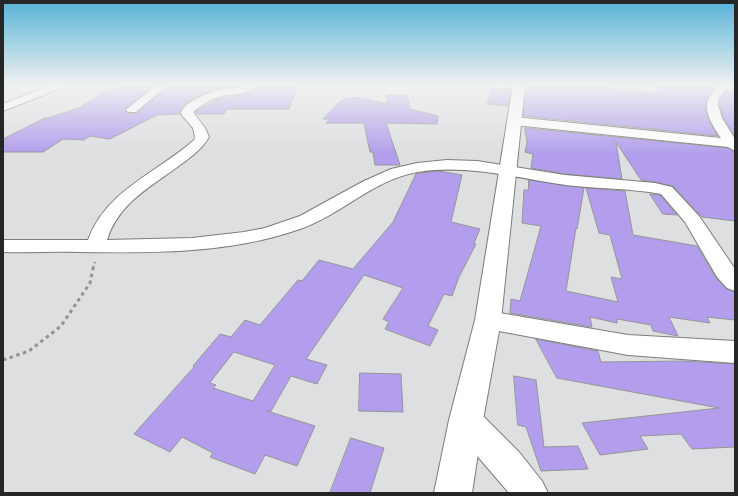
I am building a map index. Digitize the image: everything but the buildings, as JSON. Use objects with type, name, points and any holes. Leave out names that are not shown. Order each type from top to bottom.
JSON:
[{"type":"street","points":[[96,246],[98,235],[104,223],[124,198],[190,151],[200,141],[202,136],[201,132],[187,114],[187,111],[192,108]]},
{"type":"street","points":[[452,493],[488,320],[516,108]]},
{"type":"street","points":[[713,108],[716,120],[734,145]]},
{"type":"street","points":[[514,121],[734,145]]},
{"type":"street","points":[[3,246],[132,247],[220,240],[274,231],[312,217],[376,181],[393,174],[409,169],[449,164],[466,164],[585,183],[666,190],[693,220],[735,284]]},
{"type":"street","points":[[488,320],[628,345],[735,352]]},
{"type":"street","points":[[466,420],[496,450],[530,493]]},
{"type":"path","points":[[3,360],[35,347],[61,326],[90,283],[95,262],[96,246]]}]
